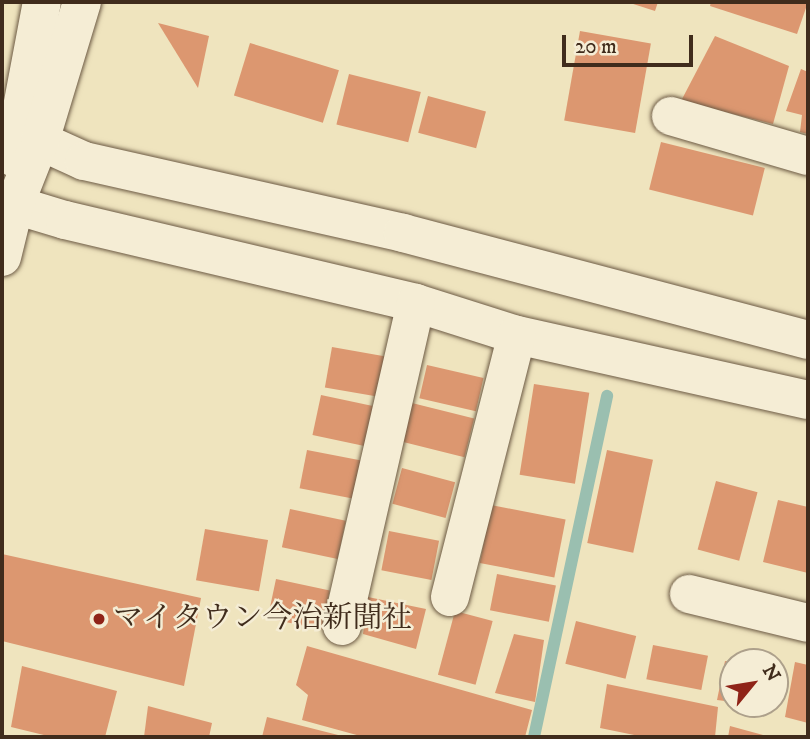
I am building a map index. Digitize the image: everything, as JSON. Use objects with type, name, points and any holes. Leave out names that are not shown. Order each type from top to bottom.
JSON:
[{"type":"street","points":[[2,257],[42,2]]},
{"type":"street","points":[[20,136],[82,2]]},
{"type":"street","points":[[671,116],[808,156]]},
{"type":"street","points":[[20,136],[84,161],[403,233],[808,340]]},
{"type":"street","points":[[9,202],[65,220],[416,303],[517,335],[808,400]]},
{"type":"street","points":[[342,625],[416,303]]},
{"type":"street","points":[[450,597],[517,335]]},
{"type":"street","points":[[689,594],[808,623]]},
{"type":"building","points":[[627,2],[658,2],[655,11]]},
{"type":"building","points":[[711,2],[808,2],[797,34],[710,6]]},
{"type":"building","points":[[158,23],[209,36],[198,88]]},
{"type":"building","points":[[580,31],[651,44],[635,133],[564,121]]},
{"type":"building","points":[[715,36],[789,66],[773,124],[681,101]]},
{"type":"building","points":[[250,43],[339,70],[323,123],[234,96]]},
{"type":"building","points":[[801,69],[808,72],[808,134],[800,132],[802,115],[786,111]]},
{"type":"building","points":[[349,74],[421,92],[408,142],[336,124]]},
{"type":"building","points":[[428,96],[486,112],[476,148],[418,133]]},
{"type":"building","points":[[661,142],[765,168],[753,215],[649,190]]},
{"type":"building","points":[[332,347],[387,357],[380,397],[325,387]]},
{"type":"building","points":[[427,365],[484,378],[476,411],[419,398]]},
{"type":"building","points":[[534,384],[589,393],[575,484],[520,475]]},
{"type":"building","points":[[321,395],[373,406],[364,446],[312,435]]},
{"type":"building","points":[[412,403],[474,418],[464,457],[402,442]]},
{"type":"building","points":[[307,450],[364,461],[356,499],[300,488]]},
{"type":"building","points":[[607,450],[653,460],[633,553],[587,543]]},
{"type":"building","points":[[402,468],[455,482],[446,518],[392,504]]},
{"type":"building","points":[[716,481],[758,492],[739,561],[698,550]]},
{"type":"building","points":[[778,500],[808,507],[808,573],[763,562]]},
{"type":"building","points":[[491,505],[566,520],[554,577],[480,563]]},
{"type":"building","points":[[290,509],[346,521],[338,559],[282,547]]},
{"type":"building","points":[[205,529],[268,540],[259,591],[196,580]]},
{"type":"building","points":[[389,531],[439,541],[431,580],[381,570]]},
{"type":"building","name":"マイタウン今治新聞社","points":[[2,554],[201,598],[184,686],[2,641]]},
{"type":"building","points":[[497,574],[556,585],[549,622],[490,610]]},
{"type":"building","points":[[276,579],[330,590],[321,630],[268,618]]},
{"type":"building","points":[[368,597],[426,609],[416,649],[363,634]]},
{"type":"building","points":[[455,611],[493,621],[476,685],[438,675]]},
{"type":"building","points":[[576,621],[636,636],[626,679],[565,664]]},
{"type":"building","points":[[514,634],[544,640],[535,702],[495,693]]},
{"type":"building","points":[[653,645],[708,656],[701,690],[646,679]]},
{"type":"building","points":[[307,646],[532,710],[525,737],[364,737],[302,720],[308,695],[296,685]]},
{"type":"building","points":[[795,662],[808,665],[808,723],[789,718],[789,695]]},
{"type":"building","points":[[22,666],[117,691],[105,737],[52,737],[11,727]]},
{"type":"building","points":[[607,684],[718,707],[715,737],[644,737],[600,728]]},
{"type":"building","points":[[148,706],[212,723],[209,737],[144,737]]},
{"type":"building","points":[[267,717],[342,736],[342,737],[262,737]]},
{"type":"building","points":[[730,726],[767,736],[767,737],[728,737]]},
{"type":"waterway","points":[[534,737],[607,396]]},
{"type":"place","name":"マイタウン今治新聞社","points":[[99,619]]}]
